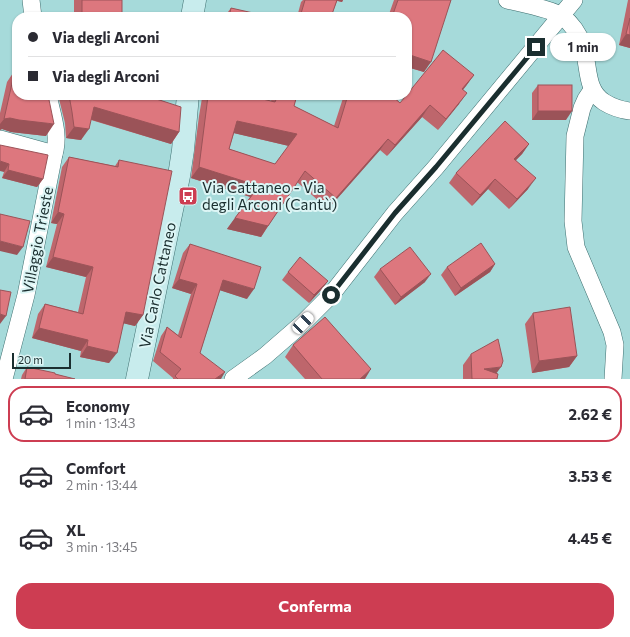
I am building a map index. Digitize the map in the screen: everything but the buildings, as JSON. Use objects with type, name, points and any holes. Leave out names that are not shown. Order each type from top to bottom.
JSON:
[{"type":"street","points":[[32,0],[33,12]]},
{"type":"street","points":[[193,12],[195,0]]},
{"type":"street","points":[[507,0],[562,16],[577,33],[582,44],[592,90],[598,98],[609,105],[630,111]]},
{"type":"street","points":[[233,379],[265,356],[303,323],[331,295],[395,213],[436,167],[574,0]]},
{"type":"street","points":[[592,90],[586,98],[582,108],[575,136],[573,221],[576,247],[612,332],[615,345],[613,379]]},
{"type":"street","name":"Villaggio Trieste","points":[[4,379],[26,295],[57,145],[57,136],[49,100]]},
{"type":"street","name":"Via Carlo Cattaneo","points":[[137,379],[179,176],[188,100]]},
{"type":"street","points":[[0,139],[54,154]]},
{"type":"place","name":"Via Cattaneo - Via degli Arconi (Cantù)","points":[[188,196]]},
{"type":"route","points":[[331,295],[395,213],[436,167],[536,47]]}]
